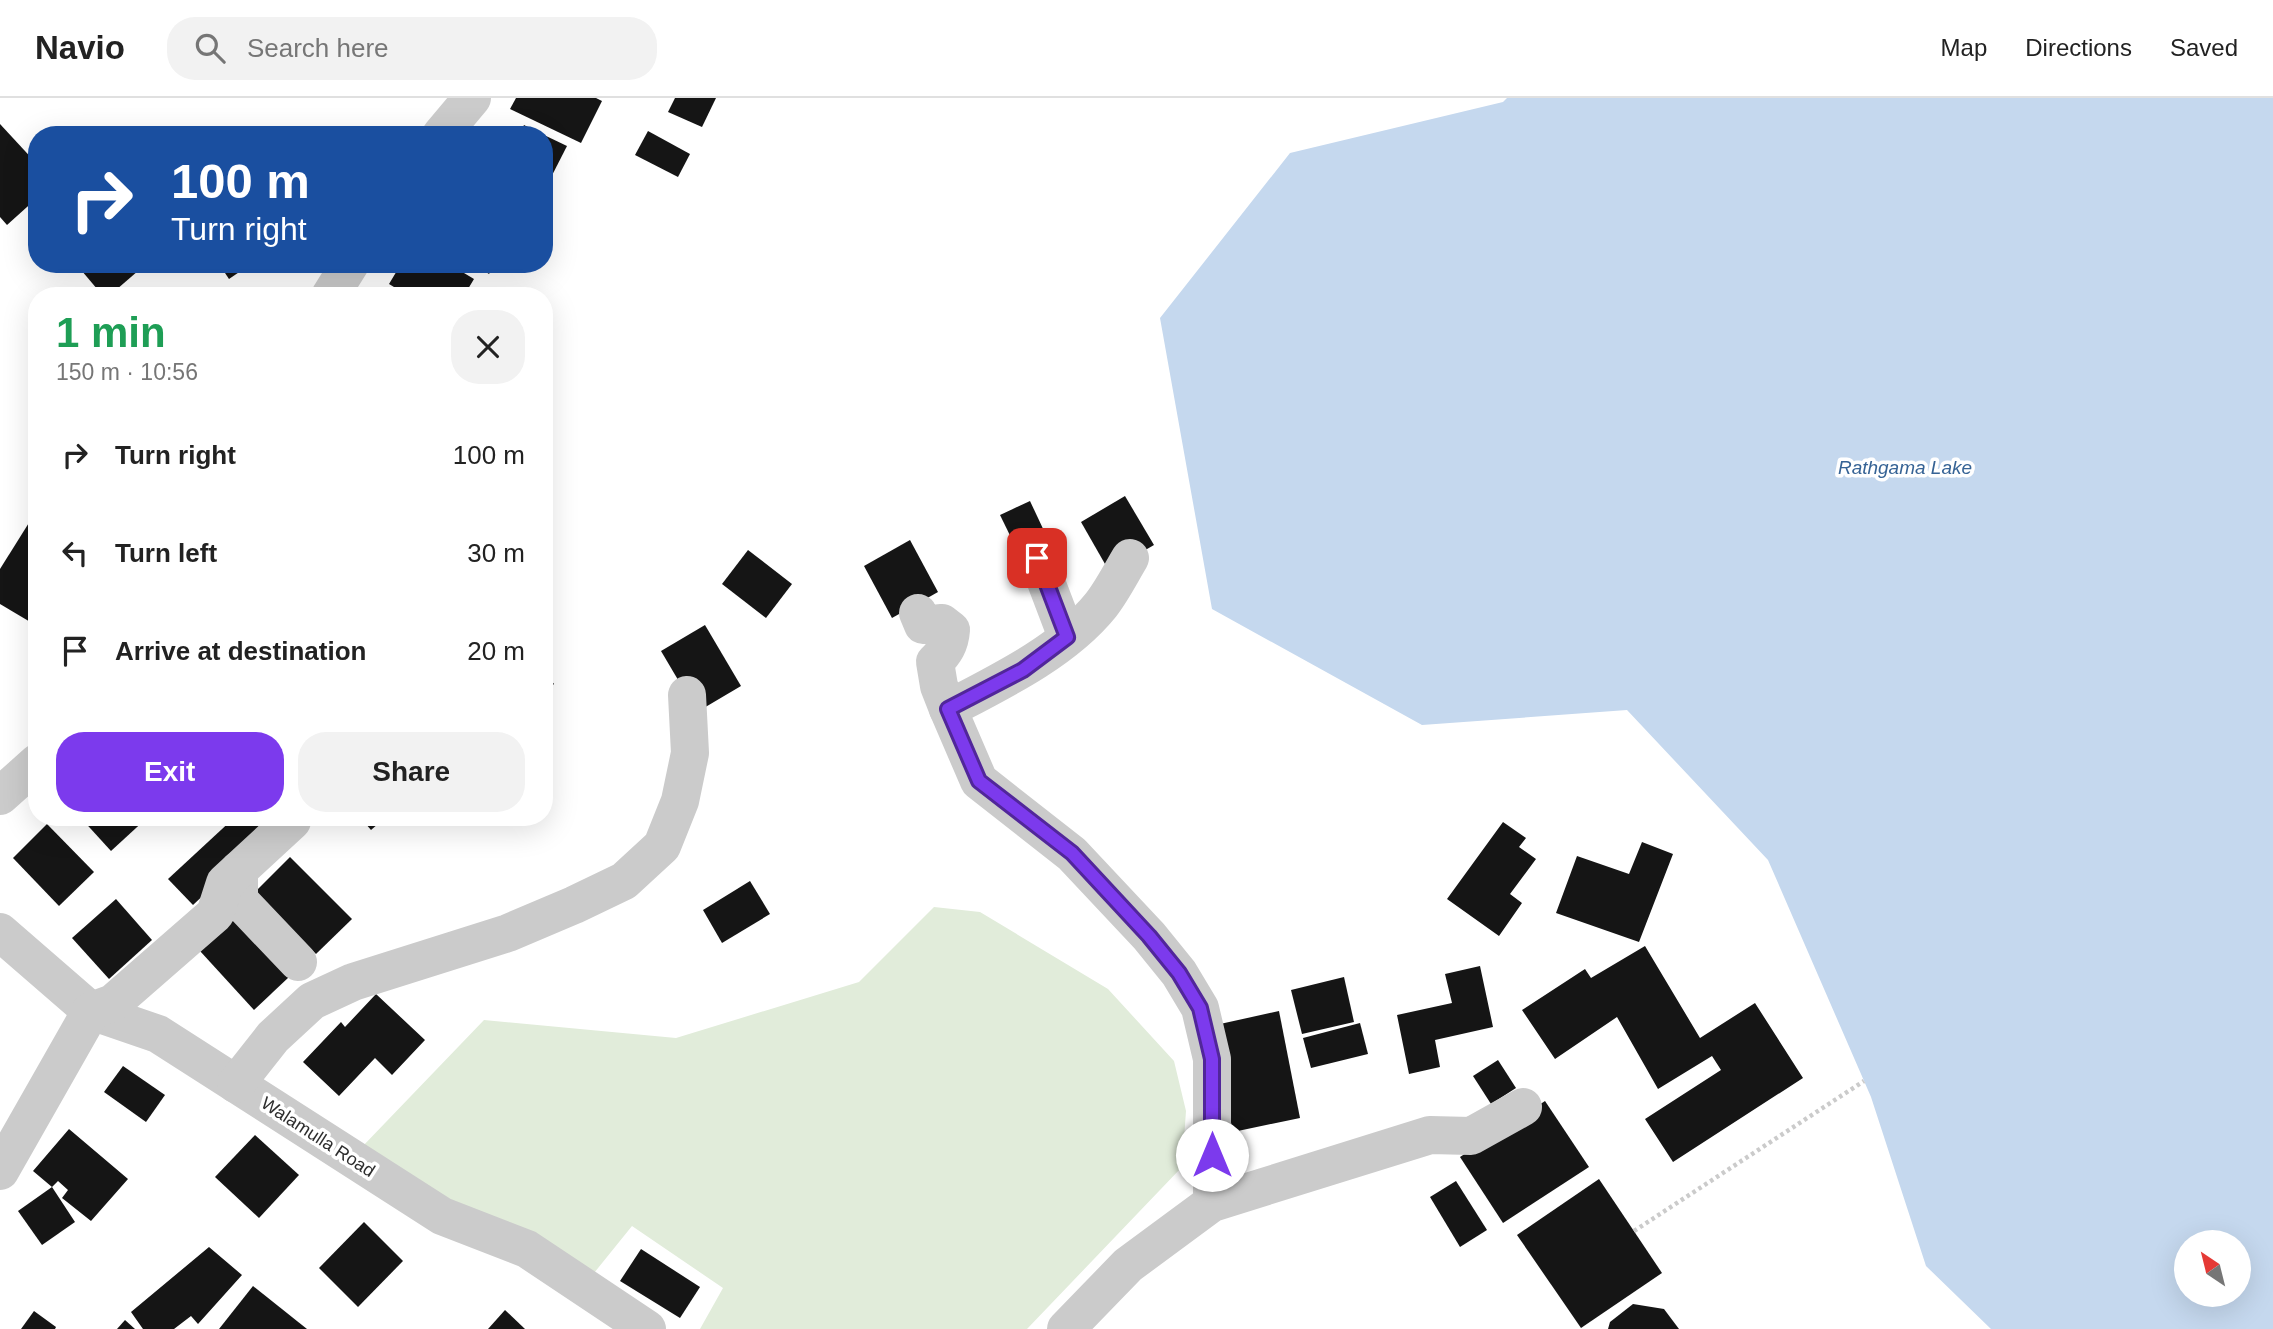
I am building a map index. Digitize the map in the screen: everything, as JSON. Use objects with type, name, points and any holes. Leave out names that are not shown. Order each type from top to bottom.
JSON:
[{"type":"street","points":[[449,126],[472,98]]},
{"type":"street","points":[[1037,558],[1067,637]]},
{"type":"street","points":[[948,709],[1023,670],[1067,637],[1101,605],[1130,558]]},
{"type":"street","points":[[918,614],[923,625],[942,623],[951,630],[945,652],[935,662],[939,686],[979,781],[1072,853],[1149,936],[1179,973],[1200,1008],[1212,1059],[1212,1203]]},
{"type":"street","points":[[236,1084],[273,1037],[312,1002],[354,982],[508,933],[624,881],[662,846],[680,801],[690,752],[687,695]]},
{"type":"street","points":[[0,796],[28,771]]},
{"type":"street","points":[[0,1171],[91,1011],[113,1003],[215,914],[225,883],[287,826]]},
{"type":"street","points":[[239,870],[239,900],[298,962]]},
{"type":"street","name":"Walamulla Road","points":[[0,932],[91,1011],[158,1034],[442,1216],[527,1249],[647,1329]]},
{"type":"street","points":[[1066,1329],[1128,1265],[1212,1203],[1430,1135],[1471,1136],[1523,1107]]},
{"type":"path","points":[[1634,1231],[1864,1081]]},
{"type":"green space","points":[[934,907],[980,912],[1108,989],[1174,1061],[1186,1111],[1182,1167],[1027,1329],[700,1329],[723,1288],[632,1226],[590,1278],[450,1204],[361,1148],[484,1020],[676,1038],[859,982]]},
{"type":"water","name":"Rathgama Lake","points":[[1507,98],[2273,98],[2273,1329],[1991,1329],[1926,1266],[1871,1097],[1768,860],[1627,710],[1422,725],[1212,609],[1160,318],[1290,153],[1503,102]]},
{"type":"building","points":[[516,98],[596,98],[602,101],[581,143],[553,130],[553,126],[546,126],[510,109]]},
{"type":"building","points":[[675,98],[716,98],[702,127],[668,112]]},
{"type":"building","points":[[0,124],[28,154],[28,206],[7,225],[0,217]]},
{"type":"building","points":[[648,131],[690,154],[678,177],[635,155]]},
{"type":"building","points":[[553,139],[567,146],[553,173]]},
{"type":"building","points":[[84,273],[136,273],[119,287],[95,287]]},
{"type":"building","points":[[225,273],[238,273],[229,279]]},
{"type":"building","points":[[396,273],[464,273],[474,279],[469,287],[394,287],[389,284]]},
{"type":"building","points":[[1125,496],[1154,545],[1109,571],[1081,522]]},
{"type":"building","points":[[1030,501],[1053,550],[1024,564],[1000,515]]},
{"type":"building","points":[[28,524],[28,621],[0,604],[0,569]]},
{"type":"building","points":[[910,540],[938,592],[892,618],[864,566]]},
{"type":"building","points":[[748,550],[792,584],[766,618],[722,584]]},
{"type":"building","points":[[705,625],[741,686],[697,712],[661,651]]},
{"type":"building","points":[[1503,822],[1526,838],[1519,847],[1536,859],[1510,894],[1522,903],[1499,936],[1447,899]]},
{"type":"building","points":[[45,826],[49,826],[94,872],[59,906],[13,858]]},
{"type":"building","points":[[88,826],[138,826],[111,851]]},
{"type":"building","points":[[225,826],[275,828],[193,905],[168,879]]},
{"type":"building","points":[[1642,842],[1673,854],[1639,942],[1556,913],[1577,856],[1629,874]]},
{"type":"building","points":[[290,857],[352,919],[316,954],[254,893]]},
{"type":"building","points":[[750,881],[770,914],[722,943],[703,910]]},
{"type":"building","points":[[116,899],[152,940],[109,979],[72,938]]},
{"type":"building","points":[[235,919],[289,977],[254,1010],[200,951]]},
{"type":"building","points":[[1645,946],[1700,1038],[1755,1003],[1803,1078],[1673,1162],[1645,1119],[1721,1070],[1712,1056],[1658,1089],[1617,1017],[1555,1059],[1522,1010],[1585,969],[1591,978]]},
{"type":"building","points":[[1480,966],[1493,1027],[1435,1040],[1440,1067],[1409,1074],[1397,1015],[1452,1003],[1445,974]]},
{"type":"building","points":[[1344,977],[1354,1022],[1302,1034],[1291,990]]},
{"type":"building","points":[[376,994],[425,1040],[392,1075],[375,1058],[339,1096],[303,1062],[341,1022],[345,1027]]},
{"type":"building","points":[[1279,1011],[1300,1118],[1233,1132],[1211,1026]]},
{"type":"building","points":[[1360,1023],[1368,1054],[1311,1068],[1303,1038]]},
{"type":"building","points":[[1498,1060],[1516,1088],[1491,1104],[1473,1076]]},
{"type":"building","points":[[123,1066],[165,1095],[146,1122],[104,1092]]},
{"type":"building","points":[[1545,1101],[1589,1167],[1503,1223],[1460,1157]]},
{"type":"building","points":[[69,1129],[128,1179],[91,1221],[62,1198],[68,1190],[58,1181],[52,1187],[33,1171]]},
{"type":"building","points":[[255,1135],[299,1175],[259,1218],[215,1177]]},
{"type":"building","points":[[1599,1179],[1662,1273],[1581,1328],[1517,1235]]},
{"type":"building","points":[[1456,1181],[1487,1230],[1460,1247],[1430,1197]]},
{"type":"building","points":[[52,1187],[75,1222],[42,1245],[18,1211]]},
{"type":"building","points":[[364,1222],[403,1261],[358,1307],[319,1268]]},
{"type":"building","points":[[209,1247],[242,1275],[198,1324],[191,1316],[174,1329],[143,1329],[131,1312]]},
{"type":"building","points":[[641,1249],[700,1287],[680,1318],[620,1281]]},
{"type":"building","points":[[253,1286],[307,1329],[219,1329]]},
{"type":"building","points":[[1633,1304],[1664,1309],[1679,1329],[1608,1329],[1610,1322]]},
{"type":"building","points":[[505,1310],[525,1329],[488,1329]]},
{"type":"building","points":[[34,1311],[56,1327],[55,1329],[21,1329]]},
{"type":"building","points":[[125,1320],[135,1329],[117,1329]]},
{"type":"route","points":[[1037,558],[1067,637],[1023,670],[948,709],[979,781],[1072,853],[1149,936],[1179,973],[1200,1008],[1212,1059],[1212,1155]]}]
